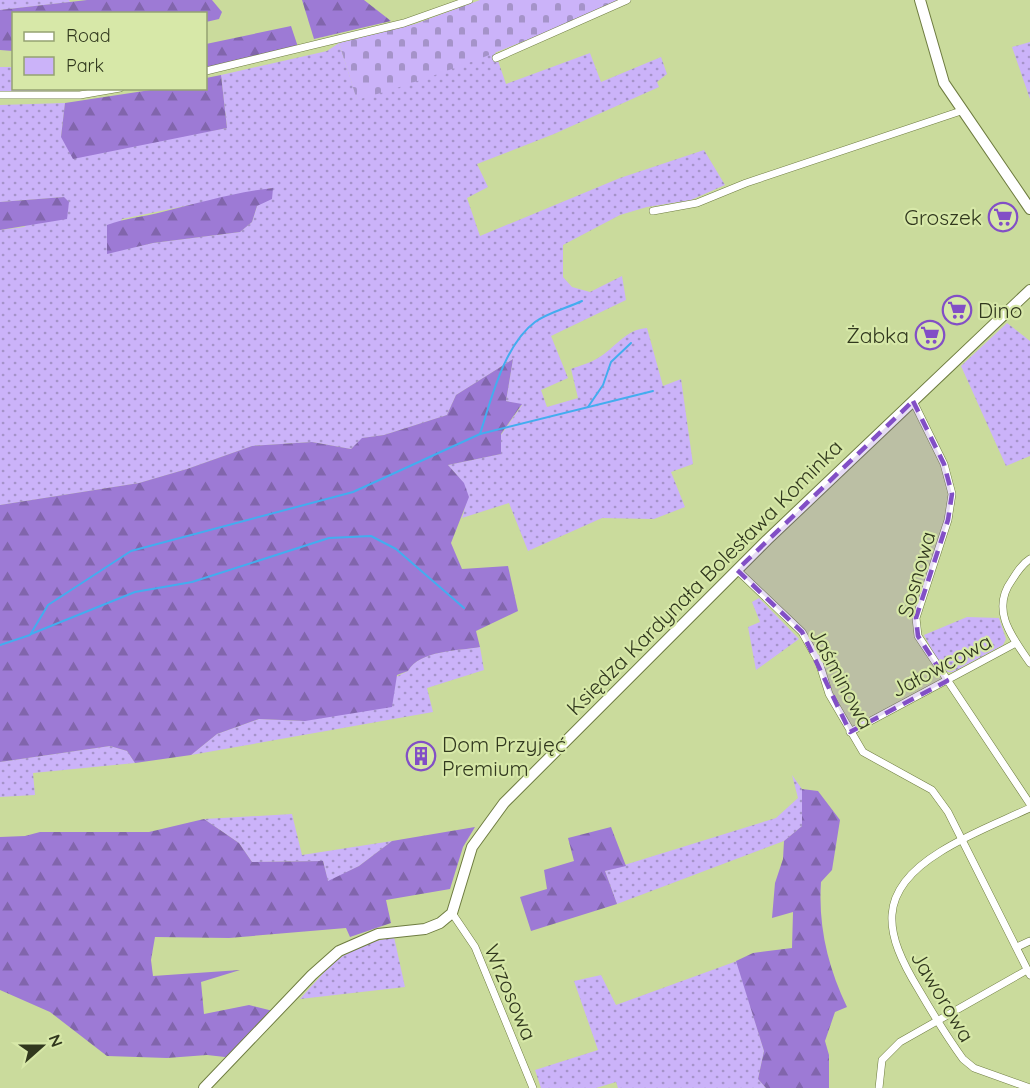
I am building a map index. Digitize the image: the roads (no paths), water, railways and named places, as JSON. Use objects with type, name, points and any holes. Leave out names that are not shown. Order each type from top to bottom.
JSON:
[{"type":"street","points":[[207,71],[404,23],[470,0]]},
{"type":"street","points":[[496,58],[627,0]]},
{"type":"street","points":[[920,0],[944,83],[1030,209]]},
{"type":"street","points":[[0,95],[80,95],[109,90]]},
{"type":"street","points":[[653,211],[697,202],[746,183],[962,111]]},
{"type":"street","name":"Księdza Kardynała Bolesława Kominka","points":[[452,913],[472,847],[492,818],[736,570],[1030,290]]},
{"type":"street","points":[[1015,303],[1030,302]]},
{"type":"street","name":"Sosnowa","points":[[913,400],[944,464],[952,494],[948,520],[916,618],[918,636],[1030,806]]},
{"type":"street","points":[[1030,559],[1023,564],[1002,599],[1003,618],[1030,663]]},
{"type":"street","name":"Jaśminowa","points":[[736,570],[802,632],[819,662],[829,694],[863,752],[932,790],[948,812],[961,842],[1029,973]]},
{"type":"street","name":"Jałowcowa","points":[[850,732],[1017,643]]},
{"type":"street","name":"Jaworowa","points":[[1030,806],[939,852],[904,882],[893,902],[891,925],[899,957],[936,1020],[963,1059],[974,1068],[1030,1088]]},
{"type":"street","points":[[204,1088],[312,975],[339,951],[378,934],[425,928],[440,923],[452,913]]},
{"type":"street","name":"Wrzosowa","points":[[452,913],[461,922],[475,947],[533,1088]]},
{"type":"street","points":[[1017,947],[1030,941]]},
{"type":"street","points":[[880,1087],[882,1060],[900,1042],[936,1020],[1029,973]]},
{"type":"waterway","points":[[480,434],[500,374],[515,344],[524,332],[535,322],[551,313],[582,301]]},
{"type":"waterway","points":[[588,407],[603,385],[611,362],[631,343]]},
{"type":"waterway","points":[[0,645],[30,635],[48,605],[131,551],[353,492],[480,434],[653,391]]},
{"type":"waterway","points":[[31,634],[135,592],[192,582],[329,538],[371,536],[396,549],[464,608]]},
{"type":"place","name":"Groszek","points":[[1003,217]]},
{"type":"place","name":"Dino","points":[[957,310]]},
{"type":"place","name":"Żabka","points":[[930,335]]},
{"type":"place","name":"Dom Przyjęć Premium","points":[[421,756]]}]
